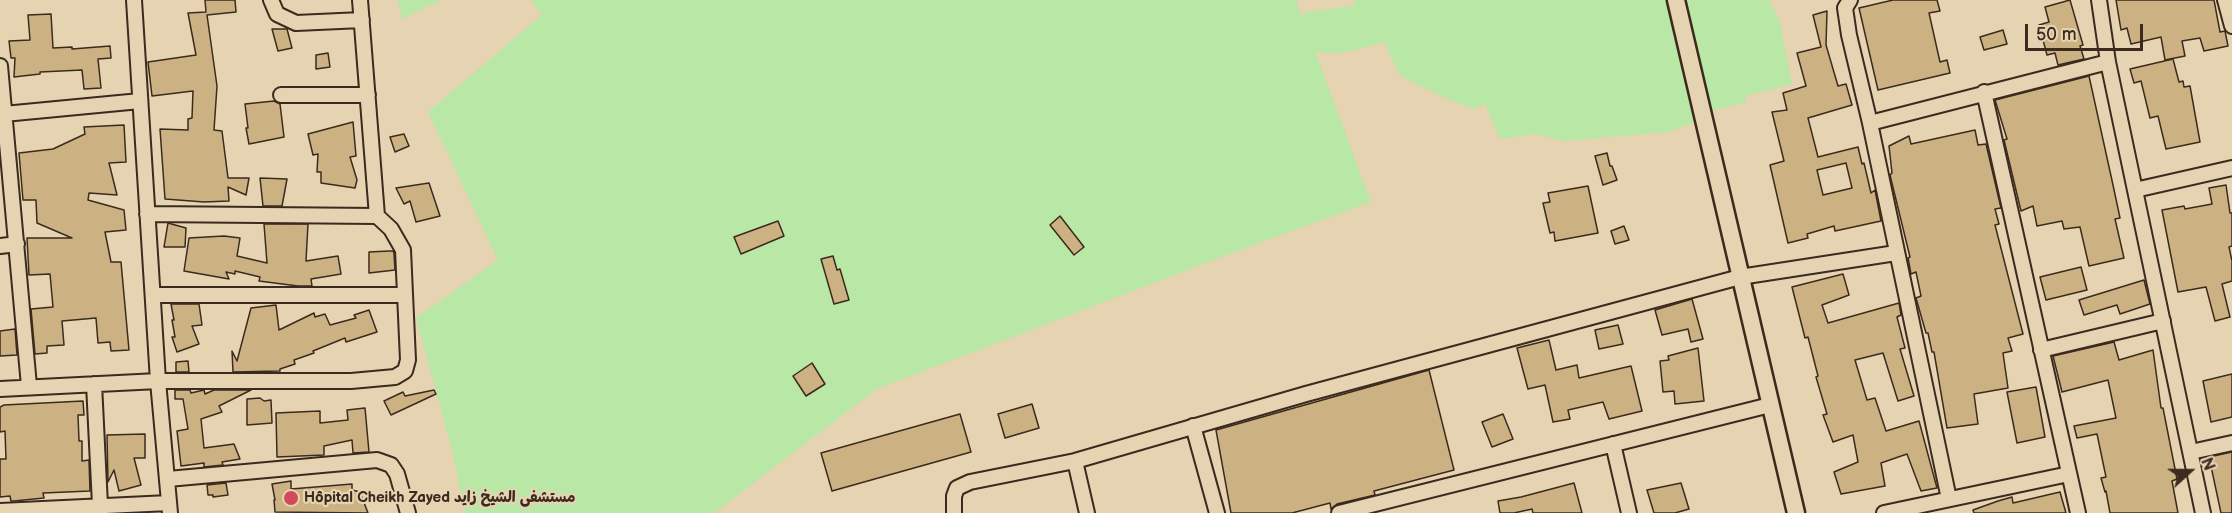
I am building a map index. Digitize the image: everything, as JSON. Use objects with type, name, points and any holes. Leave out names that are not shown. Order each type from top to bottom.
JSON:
[{"type":"street","points":[[0,512],[100,505],[169,508],[158,381],[134,0]]},
{"type":"street","points":[[271,0],[277,14],[296,23],[362,20]]},
{"type":"street","points":[[360,0],[377,216]]},
{"type":"street","points":[[1676,0],[1796,513]]},
{"type":"street","points":[[1850,0],[1845,8],[1846,21],[1870,123],[1949,499]]},
{"type":"street","points":[[2098,0],[2108,62],[2203,513]]},
{"type":"street","points":[[2225,0],[2232,26]]},
{"type":"street","points":[[1870,123],[2108,62]]},
{"type":"street","points":[[0,66],[29,386]]},
{"type":"street","points":[[1984,92],[2078,513]]},
{"type":"street","points":[[281,95],[368,95]]},
{"type":"street","points":[[4,114],[140,101]]},
{"type":"street","points":[[2135,190],[2232,168]]},
{"type":"street","points":[[0,389],[158,381],[351,381],[395,377],[405,371],[408,360],[403,250],[391,229],[377,216],[147,214]]},
{"type":"street","points":[[0,246],[17,244]]},
{"type":"street","points":[[954,513],[954,496],[957,488],[969,482],[1075,461],[1193,426],[1740,278],[1896,253]]},
{"type":"street","points":[[153,295],[404,295]]},
{"type":"street","points":[[2041,350],[2163,321]]},
{"type":"street","points":[[94,384],[100,505]]},
{"type":"street","points":[[1339,513],[1770,405]]},
{"type":"street","points":[[1193,426],[1217,513]]},
{"type":"street","points":[[1613,444],[1629,513]]},
{"type":"street","points":[[2191,452],[2232,444]]},
{"type":"street","points":[[168,479],[377,460],[391,465],[397,474],[408,513]]},
{"type":"street","points":[[1075,461],[1087,513]]},
{"type":"street","points":[[1884,513],[2069,474]]},
{"type":"green space","points":[[398,0],[441,0],[402,19]]},
{"type":"green space","points":[[531,0],[1296,0],[1302,17],[1306,12],[1354,6],[1353,0],[1769,0],[1780,22],[1792,84],[1745,96],[1746,103],[1717,109],[1698,121],[1668,132],[1562,141],[1536,134],[1500,139],[1485,104],[1474,109],[1400,76],[1384,42],[1341,53],[1315,51],[1371,202],[877,389],[714,513],[465,513],[452,450],[416,318],[498,260],[428,112],[542,15]]},
{"type":"building","points":[[205,0],[235,0],[236,12],[207,15],[217,86],[214,130],[222,131],[228,178],[249,178],[246,195],[228,187],[229,201],[165,199],[160,129],[188,130],[188,119],[192,118],[193,91],[152,96],[148,62],[196,55],[188,13],[206,12]]},
{"type":"building","points":[[1893,0],[1937,0],[1940,11],[1929,13],[1940,62],[1947,60],[1950,73],[1878,90],[1859,8]]},
{"type":"building","points":[[2070,0],[2083,45],[2080,46],[2084,59],[2058,65],[2055,53],[2047,55],[2039,25],[2049,22],[2045,7]]},
{"type":"building","points":[[2116,0],[2214,0],[2220,32],[2225,31],[2228,46],[2204,51],[2200,38],[2182,41],[2185,56],[2165,60],[2161,37],[2131,44],[2127,28],[2121,30]]},
{"type":"building","points":[[1827,11],[1826,45],[1838,86],[1846,84],[1852,105],[1808,118],[1818,157],[1858,147],[1871,193],[1875,190],[1881,221],[1835,231],[1834,226],[1807,234],[1808,238],[1788,243],[1770,165],[1784,161],[1772,112],[1787,110],[1783,93],[1806,86],[1797,53],[1821,47],[1813,15]],"holes":[[[1846,163],[1852,188],[1823,195],[1817,170]]]},
{"type":"building","points":[[51,14],[53,48],[110,46],[111,58],[98,59],[101,88],[84,89],[82,70],[40,72],[40,74],[14,77],[15,58],[11,58],[9,41],[30,40],[28,15]]},
{"type":"building","points":[[272,29],[287,29],[292,48],[278,51]]},
{"type":"building","points":[[2003,30],[2007,44],[1984,50],[1980,37]]},
{"type":"building","points":[[328,53],[330,67],[316,69],[316,55]]},
{"type":"building","points":[[2173,59],[2179,82],[2183,81],[2184,87],[2190,86],[2200,142],[2166,149],[2158,116],[2150,118],[2141,81],[2134,83],[2130,69]]},
{"type":"building","points":[[2089,76],[2120,218],[2115,219],[2124,258],[2089,266],[2080,227],[2064,229],[2062,221],[2037,226],[2033,206],[2021,211],[2004,140],[2007,139],[1995,100]]},
{"type":"building","points":[[274,101],[280,104],[284,137],[249,144],[245,104]]},
{"type":"building","points":[[353,122],[356,156],[350,157],[357,180],[355,188],[321,183],[321,172],[317,172],[318,154],[313,155],[308,134]]},
{"type":"building","points":[[124,125],[126,162],[109,163],[117,195],[89,193],[88,200],[124,210],[126,230],[105,232],[111,262],[121,262],[129,350],[111,351],[110,342],[98,343],[96,318],[62,321],[64,345],[47,346],[47,353],[35,354],[31,309],[53,307],[50,274],[29,275],[27,238],[72,238],[37,223],[36,200],[23,200],[19,153],[53,149],[85,134],[84,127]]},
{"type":"building","points":[[1975,130],[1978,145],[1986,144],[2001,208],[1995,209],[1999,224],[1995,225],[2023,334],[2008,338],[2012,351],[2003,353],[2008,388],[1974,394],[1978,424],[1947,428],[1934,352],[1932,352],[1916,298],[1921,296],[1916,272],[1911,274],[1908,258],[1910,257],[1890,175],[1892,173],[1889,146],[1909,136],[1911,144]]},
{"type":"building","points":[[404,134],[409,146],[395,152],[390,137]]},
{"type":"building","points":[[1607,153],[1617,180],[1603,185],[1595,156]]},
{"type":"building","points":[[260,178],[287,179],[282,206],[263,206]]},
{"type":"building","points":[[429,183],[440,216],[416,222],[410,201],[404,204],[396,188]]},
{"type":"building","points":[[2226,185],[2230,213],[2232,213],[2232,246],[2229,247],[2232,281],[2222,284],[2230,317],[2215,321],[2206,287],[2178,292],[2162,210],[2212,204],[2209,188]]},
{"type":"building","points":[[1588,186],[1598,233],[1555,241],[1554,232],[1550,233],[1543,203],[1550,202],[1548,193]]},
{"type":"building","points":[[1060,216],[1084,247],[1074,255],[1050,225]]},
{"type":"building","points":[[778,221],[784,236],[741,254],[734,237]]},
{"type":"building","points":[[168,223],[186,228],[185,247],[164,247]]},
{"type":"building","points":[[264,224],[308,224],[306,261],[338,256],[341,274],[311,279],[312,286],[298,286],[259,281],[260,277],[235,271],[235,274],[226,272],[229,279],[184,271],[189,238],[224,236],[240,238],[237,256],[267,263]]},
{"type":"building","points":[[1624,226],[1629,240],[1615,244],[1611,231]]},
{"type":"building","points":[[393,251],[395,270],[369,273],[369,252]]},
{"type":"building","points":[[833,256],[837,270],[840,269],[849,300],[834,304],[821,259]]},
{"type":"building","points":[[2081,267],[2087,290],[2046,300],[2040,277]]},
{"type":"building","points":[[1843,274],[1849,295],[1822,305],[1828,323],[1899,303],[1901,315],[1897,317],[1905,348],[1900,349],[1914,396],[1898,401],[1883,353],[1855,360],[1867,400],[1875,398],[1886,431],[1919,421],[1937,488],[1921,491],[1907,454],[1881,463],[1885,486],[1841,494],[1834,472],[1858,462],[1853,435],[1833,442],[1823,415],[1827,414],[1816,377],[1818,376],[1808,337],[1805,338],[1792,287]]},
{"type":"building","points":[[2144,280],[2150,304],[2120,314],[2117,305],[2084,315],[2079,300]]},
{"type":"building","points":[[1692,299],[1703,339],[1691,342],[1688,329],[1662,335],[1655,310]]},
{"type":"building","points":[[171,304],[199,304],[202,325],[192,326],[199,344],[177,352],[172,337],[175,337]]},
{"type":"building","points":[[276,305],[279,330],[314,313],[315,317],[325,314],[330,325],[356,318],[354,315],[369,310],[377,332],[346,342],[345,338],[294,360],[295,364],[280,369],[280,371],[233,372],[232,351],[237,361],[251,308]]},
{"type":"building","points":[[1618,325],[1623,344],[1599,349],[1595,330]]},
{"type":"building","points":[[15,329],[17,355],[0,356],[0,331]]},
{"type":"building","points":[[1549,340],[1556,370],[1577,365],[1579,378],[1631,366],[1642,411],[1609,419],[1603,402],[1568,410],[1570,419],[1553,422],[1545,385],[1528,389],[1517,348]]},
{"type":"building","points":[[2114,342],[2119,360],[2153,350],[2161,408],[2163,408],[2177,479],[2172,481],[2178,513],[2110,513],[2101,478],[2106,477],[2097,434],[2077,438],[2074,426],[2116,418],[2108,380],[2062,392],[2053,356]]},
{"type":"building","points":[[1698,348],[1704,401],[1675,404],[1674,391],[1663,392],[1660,361],[1669,360],[1668,356]]},
{"type":"building","points":[[188,361],[189,372],[176,372],[176,362]]},
{"type":"building","points":[[812,363],[825,384],[806,396],[793,376]]},
{"type":"building","points":[[1429,370],[1454,470],[1374,491],[1375,495],[1337,504],[1331,509],[1330,503],[1292,513],[1231,513],[1216,430]]},
{"type":"building","points":[[2232,374],[2232,417],[2211,422],[2203,381]]},
{"type":"building","points":[[2036,387],[2045,437],[2017,443],[2007,392]]},
{"type":"building","points":[[175,390],[190,390],[191,393],[204,390],[205,394],[214,390],[251,390],[219,406],[222,412],[201,419],[204,448],[234,444],[240,459],[222,462],[223,465],[204,467],[204,463],[181,466],[177,431],[188,429],[183,399],[175,399]]},
{"type":"building","points":[[434,390],[436,394],[391,415],[384,401],[403,392],[405,396]]},
{"type":"building","points":[[260,398],[264,401],[271,400],[272,423],[247,425],[247,399]]},
{"type":"building","points":[[83,401],[84,415],[78,415],[79,441],[82,441],[82,461],[89,460],[90,491],[43,493],[44,498],[14,501],[11,501],[10,496],[0,497],[0,459],[6,459],[5,431],[0,432],[0,407]]},
{"type":"building","points":[[1032,404],[1039,428],[1005,438],[998,414]]},
{"type":"building","points":[[365,408],[369,452],[353,453],[352,440],[324,446],[324,455],[277,457],[276,413],[320,411],[320,423],[348,420],[347,410]]},
{"type":"building","points":[[960,414],[971,452],[832,491],[821,453]]},
{"type":"building","points":[[1503,414],[1513,439],[1492,447],[1482,422]]},
{"type":"building","points":[[145,434],[145,458],[134,458],[141,485],[119,491],[114,470],[108,482],[107,435]]},
{"type":"building","points":[[2232,452],[2232,513],[2221,513],[2209,457]]},
{"type":"building","points":[[291,481],[291,489],[352,484],[352,490],[360,492],[368,513],[275,512],[272,484]]},
{"type":"building","points":[[226,483],[228,495],[213,497],[213,495],[208,495],[207,485]]},
{"type":"building","points":[[1574,483],[1582,513],[1533,513],[1532,509],[1500,513],[1498,501]]},
{"type":"building","points":[[1681,483],[1689,509],[1675,513],[1654,513],[1647,490]]},
{"type":"building","points":[[2060,492],[2066,513],[1974,513],[1973,510],[2012,497],[2013,503]]},
{"type":"place","name":"Hôpital Cheikh Zayed مستشفى الشيخ زايد","points":[[291,498]]}]
